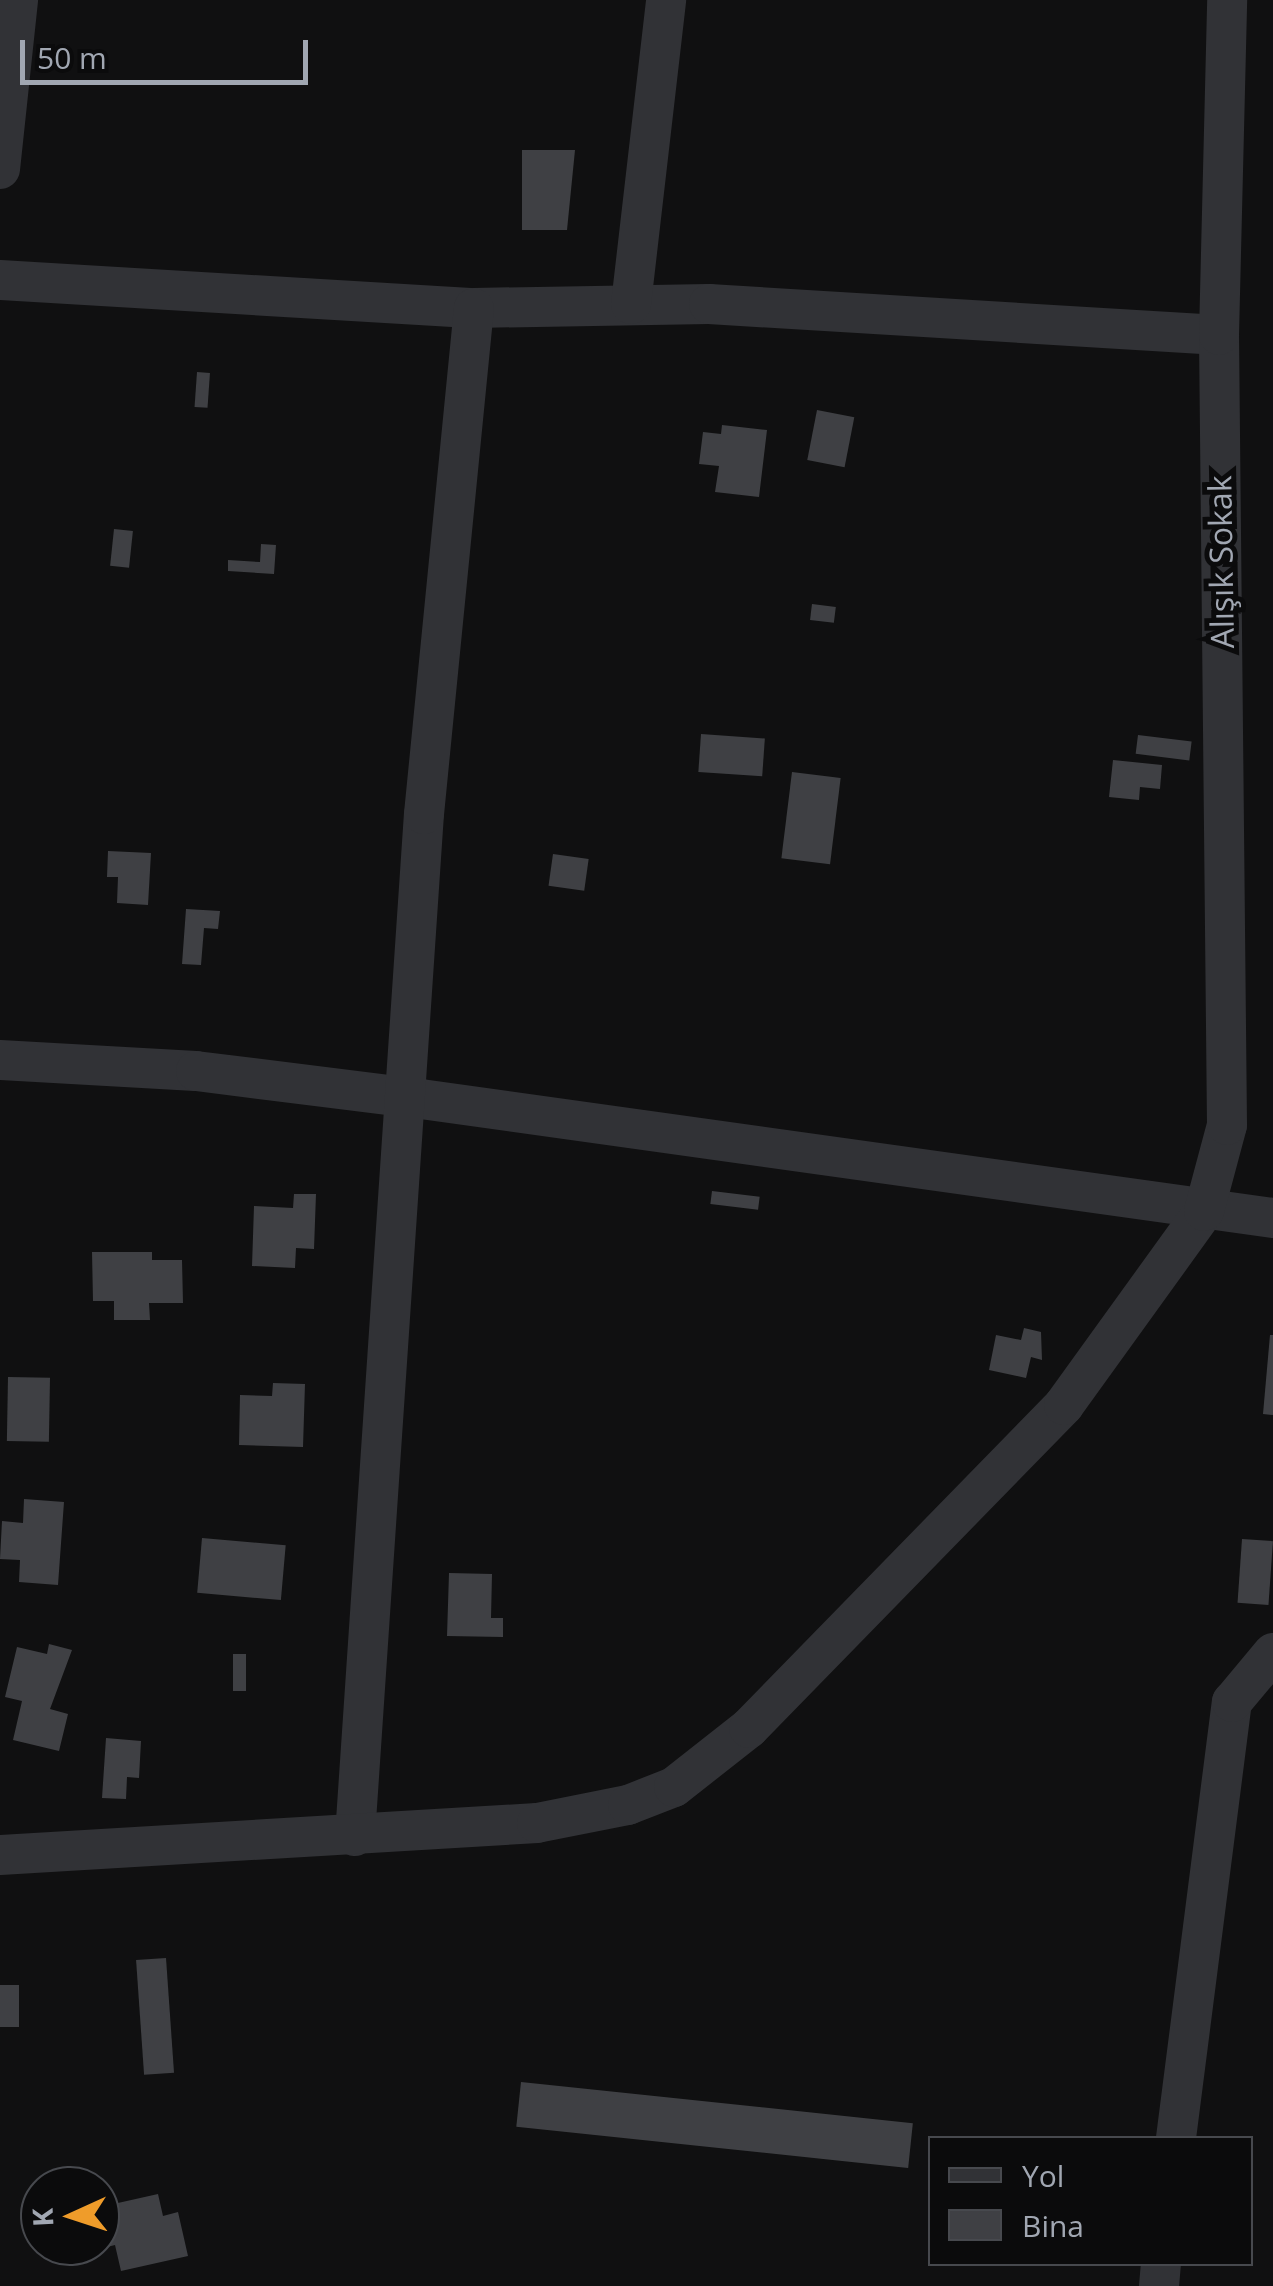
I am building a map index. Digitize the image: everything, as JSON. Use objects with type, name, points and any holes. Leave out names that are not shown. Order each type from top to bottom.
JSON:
[{"type":"street","points":[[0,169],[18,0]]},
{"type":"street","points":[[631,304],[666,0]]},
{"type":"street","name":"Alışık Sokak","points":[[1204,1212],[1226,1125],[1219,334],[1226,0]]},
{"type":"street","points":[[0,280],[474,308],[631,304],[1219,334]]},
{"type":"street","points":[[355,1836],[424,814],[474,308]]},
{"type":"street","points":[[0,1060],[196,1071],[406,1097],[1204,1212],[1273,1218]]},
{"type":"street","points":[[0,1855],[537,1823],[628,1805],[674,1787],[749,1728],[1064,1405],[1204,1212]]},
{"type":"street","points":[[1176,2136],[1232,1702],[1273,1652]]},
{"type":"building","points":[[522,150],[575,150],[567,230],[522,230]]},
{"type":"building","points":[[197,372],[210,373],[208,408],[195,407]]},
{"type":"building","points":[[817,410],[854,417],[845,467],[807,460]]},
{"type":"building","points":[[722,425],[767,430],[759,497],[715,492],[719,466],[699,464],[703,432],[721,434]]},
{"type":"building","points":[[114,529],[133,531],[129,568],[110,566]]},
{"type":"building","points":[[261,544],[276,545],[274,574],[228,571],[228,560],[260,562]]},
{"type":"building","points":[[812,604],[836,607],[834,623],[810,620]]},
{"type":"building","points":[[701,734],[765,738],[762,776],[698,772]]},
{"type":"building","points":[[1138,735],[1192,742],[1189,760],[1136,754]]},
{"type":"building","points":[[1113,760],[1162,765],[1160,789],[1140,787],[1139,800],[1109,797]]},
{"type":"building","points":[[792,772],[841,778],[830,864],[781,858]]},
{"type":"building","points":[[108,851],[151,853],[148,905],[117,903],[118,877],[107,877]]},
{"type":"building","points":[[553,854],[589,859],[584,891],[549,886]]},
{"type":"building","points":[[186,909],[220,911],[218,929],[204,928],[201,965],[182,964]]},
{"type":"building","points":[[712,1191],[760,1197],[758,1210],[710,1204]]},
{"type":"building","points":[[294,1194],[316,1194],[314,1249],[296,1248],[295,1268],[252,1266],[254,1206],[293,1208]]},
{"type":"building","points":[[92,1252],[152,1252],[152,1260],[182,1260],[183,1303],[149,1303],[150,1320],[114,1320],[114,1301],[93,1301]]},
{"type":"building","points":[[1024,1328],[1041,1332],[1042,1360],[1031,1357],[1026,1378],[989,1370],[996,1335],[1021,1340]]},
{"type":"building","points":[[1273,1335],[1273,1415],[1263,1414]]},
{"type":"building","points":[[8,1377],[50,1378],[49,1442],[7,1441]]},
{"type":"building","points":[[273,1383],[305,1384],[303,1447],[239,1445],[240,1395],[272,1396]]},
{"type":"building","points":[[24,1499],[64,1502],[58,1585],[19,1582],[20,1560],[0,1559],[2,1521],[23,1523]]},
{"type":"building","points":[[202,1538],[286,1545],[281,1600],[197,1593]]},
{"type":"building","points":[[1242,1539],[1273,1541],[1268,1605],[1238,1603]]},
{"type":"building","points":[[449,1573],[492,1574],[491,1618],[503,1618],[503,1637],[447,1636]]},
{"type":"building","points":[[49,1644],[72,1650],[50,1709],[68,1714],[59,1751],[13,1740],[22,1701],[5,1697],[17,1647],[47,1654]]},
{"type":"building","points":[[233,1654],[246,1654],[246,1691],[233,1691]]},
{"type":"building","points":[[106,1738],[141,1741],[139,1778],[127,1777],[126,1799],[102,1798]]},
{"type":"building","points":[[166,1958],[174,2073],[144,2075],[136,1960]]},
{"type":"building","points":[[0,1985],[19,1985],[19,2027],[0,2027]]},
{"type":"building","points":[[521,2082],[913,2123],[908,2168],[516,2127]]},
{"type":"building","points":[[158,2194],[163,2216],[178,2212],[188,2256],[121,2271],[120,2203]]}]
